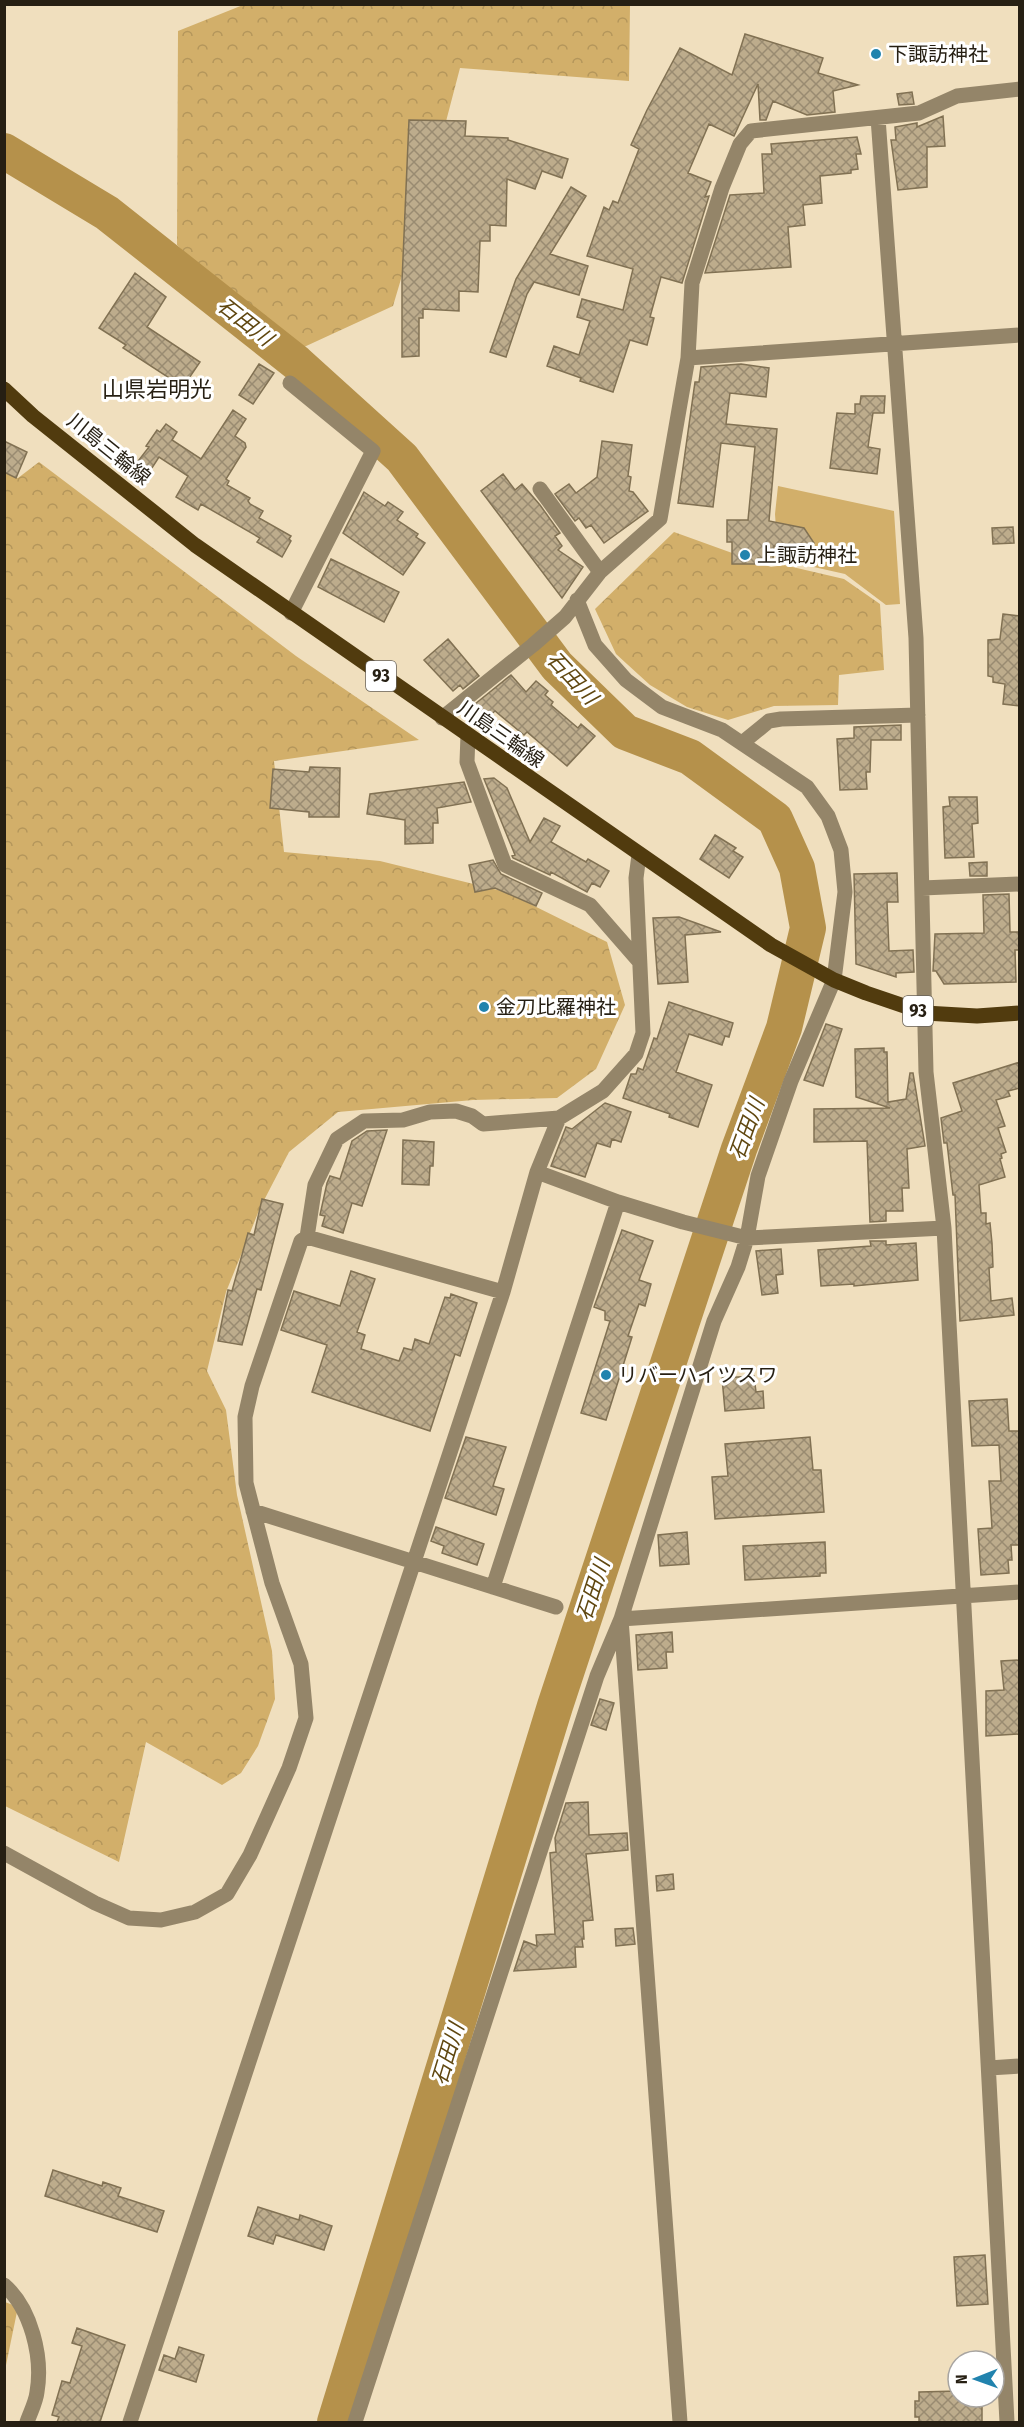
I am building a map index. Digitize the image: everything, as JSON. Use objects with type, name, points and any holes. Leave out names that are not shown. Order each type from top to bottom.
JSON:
[{"type":"main road","name":"川島三輪線","points":[[4,389],[33,416],[195,545],[771,945],[829,977],[866,993],[925,1013],[977,1016],[1020,1013]]},
{"type":"street","points":[[442,718],[565,617],[600,572],[660,519],[688,358],[692,282],[722,188],[740,144],[750,131],[919,112],[957,96],[1020,89]]},
{"type":"street","points":[[878,118],[915,627],[926,1072],[944,1228],[1007,2422]]},
{"type":"street","points":[[688,358],[1020,335]]},
{"type":"street","points":[[290,384],[374,451],[291,613]]},
{"type":"street","points":[[540,489],[600,572]]},
{"type":"street","points":[[355,2422],[593,1688],[621,1618],[714,1321],[738,1267],[747,1238],[758,1176],[829,977],[845,892],[841,850],[828,816],[807,787],[722,730],[662,707],[626,680],[596,645],[577,600]]},
{"type":"street","points":[[742,743],[769,721],[781,719],[918,715]]},
{"type":"street","points":[[468,735],[467,762],[505,865],[590,905],[638,960]]},
{"type":"street","points":[[4,1853],[95,1904],[129,1918],[161,1920],[195,1912],[227,1894],[250,1855],[289,1768],[306,1718],[301,1664],[272,1582],[246,1483],[245,1417],[252,1386],[301,1241],[307,1237],[315,1185],[337,1139],[364,1121],[403,1120],[430,1112],[456,1111],[472,1116],[483,1124],[559,1118],[603,1091],[636,1054],[642,1034],[636,878],[639,855]]},
{"type":"street","points":[[922,888],[1020,884]]},
{"type":"street","points":[[130,2422],[503,1292],[537,1172],[559,1118]]},
{"type":"street","points":[[537,1172],[618,1202],[747,1238],[944,1228]]},
{"type":"street","points":[[493,1587],[618,1202]]},
{"type":"street","points":[[307,1237],[503,1292]]},
{"type":"street","points":[[254,1511],[556,1607]]},
{"type":"street","points":[[621,1618],[1020,1592]]},
{"type":"street","points":[[621,1618],[680,2422]]},
{"type":"street","points":[[989,2068],[1020,2066]]},
{"type":"street","points":[[4,2285],[23,2307],[37,2344],[37,2392],[27,2422]]},
{"type":"green space","points":[[243,5],[640,5],[630,6],[629,81],[460,68],[433,171],[393,306],[291,353],[177,245],[178,31]]},
{"type":"green space","points":[[39,462],[296,656],[419,740],[274,761],[284,852],[380,861],[506,892],[607,942],[625,1005],[596,1069],[557,1098],[473,1100],[338,1112],[289,1152],[260,1208],[226,1292],[207,1371],[226,1410],[237,1495],[272,1651],[275,1699],[258,1746],[241,1773],[222,1785],[146,1742],[119,1862],[5,1806],[4,472],[18,478]]},
{"type":"green space","points":[[778,486],[894,511],[900,604],[886,605],[845,574],[778,559],[775,514]]},
{"type":"green space","points":[[674,532],[771,567],[784,565],[844,579],[880,604],[884,670],[839,675],[838,705],[774,706],[728,720],[687,707],[650,685],[616,654],[595,609]]},
{"type":"green space","points":[[5,2302],[18,2307],[5,2370]]},
{"type":"building","points":[[745,34],[823,58],[818,73],[858,85],[833,91],[835,112],[807,115],[773,101],[766,120],[760,120],[758,84],[734,136],[709,124],[688,173],[711,182],[705,197],[709,196],[682,283],[661,277],[650,317],[654,318],[647,345],[630,340],[613,392],[580,381],[581,378],[547,366],[554,346],[579,355],[590,321],[577,317],[582,299],[623,310],[633,269],[587,256],[604,207],[609,210],[613,201],[618,203],[639,149],[631,145],[680,48],[732,75]]},
{"type":"building","points":[[912,92],[914,104],[899,105],[897,94]]},
{"type":"building","points":[[943,116],[945,146],[927,147],[927,187],[898,190],[891,140],[896,140],[895,127],[917,123],[917,127]]},
{"type":"building","points":[[409,120],[466,121],[465,136],[508,138],[508,140],[568,159],[562,178],[542,171],[535,189],[507,179],[506,226],[490,225],[490,241],[480,241],[478,292],[459,291],[459,311],[423,309],[423,318],[419,318],[419,356],[402,357],[402,281]]},
{"type":"building","points":[[857,137],[861,154],[856,154],[858,169],[851,170],[851,173],[820,176],[822,203],[803,205],[805,225],[788,227],[791,267],[705,273],[730,195],[764,193],[762,154],[772,154],[771,144]]},
{"type":"building","points":[[571,187],[586,196],[550,254],[588,266],[579,295],[534,282],[527,294],[506,357],[490,352],[516,279]]},
{"type":"building","points":[[135,273],[166,297],[147,327],[200,362],[183,387],[123,348],[126,345],[99,328]]},
{"type":"building","points":[[259,364],[274,373],[253,404],[239,395]]},
{"type":"building","points":[[741,364],[769,368],[766,397],[730,393],[726,424],[777,429],[769,521],[804,528],[814,543],[792,551],[774,546],[773,559],[758,558],[757,564],[732,564],[732,542],[727,542],[727,520],[748,520],[755,447],[721,443],[713,507],[678,503],[695,382],[699,382],[701,367]]},
{"type":"building","points":[[861,396],[885,396],[884,413],[873,413],[868,447],[880,449],[877,474],[830,468],[837,413],[855,414],[855,404],[860,404]]},
{"type":"building","points":[[233,410],[246,419],[235,436],[245,443],[246,447],[226,479],[229,481],[227,485],[250,498],[248,501],[250,504],[263,511],[259,518],[291,536],[289,539],[291,541],[282,557],[257,542],[260,538],[201,504],[198,510],[176,497],[188,476],[159,457],[148,474],[135,465],[149,447],[146,446],[157,430],[160,432],[166,424],[177,432],[172,440],[201,459]]},
{"type":"building","points":[[4,441],[27,452],[16,478],[4,472]]},
{"type":"building","points":[[602,441],[632,445],[628,476],[631,477],[629,491],[633,492],[648,511],[604,543],[591,525],[586,528],[579,518],[575,521],[555,494],[569,484],[576,493],[597,477]]},
{"type":"building","points":[[503,474],[515,490],[522,484],[560,533],[555,536],[562,546],[558,550],[583,567],[562,598],[481,491]]},
{"type":"building","points":[[364,492],[385,506],[388,502],[403,512],[397,520],[418,534],[416,537],[425,543],[403,575],[343,533]]},
{"type":"building","points":[[1013,527],[1014,543],[993,544],[992,528]]},
{"type":"building","points":[[331,559],[399,592],[384,622],[318,587]]},
{"type":"building","points":[[1003,614],[1020,616],[1020,706],[1003,704],[1005,684],[993,682],[993,677],[988,676],[988,640],[1000,639]]},
{"type":"building","points":[[448,639],[479,676],[463,689],[460,685],[453,691],[424,660]]},
{"type":"building","points":[[511,675],[526,692],[536,681],[548,691],[545,695],[553,702],[551,705],[578,728],[581,724],[595,736],[567,766],[527,732],[524,735],[495,711],[487,718],[475,704]]},
{"type":"building","points":[[901,725],[901,740],[871,740],[870,772],[866,772],[867,789],[840,790],[837,739],[854,738],[854,727]]},
{"type":"building","points":[[310,767],[340,768],[339,817],[309,817],[309,812],[270,808],[273,769],[309,772]]},
{"type":"building","points":[[494,778],[507,788],[530,842],[544,818],[560,826],[551,842],[586,862],[588,859],[609,871],[600,887],[592,883],[587,892],[551,872],[550,875],[513,858],[512,856],[515,855],[484,779]]},
{"type":"building","points":[[464,782],[471,802],[437,808],[438,823],[433,823],[433,843],[405,844],[405,820],[367,814],[370,794]]},
{"type":"building","points":[[949,797],[977,797],[978,823],[972,824],[974,857],[945,858],[943,807],[950,806]]},
{"type":"building","points":[[715,835],[736,848],[733,851],[743,857],[729,878],[700,859]]},
{"type":"building","points":[[493,860],[501,874],[542,893],[536,906],[495,888],[475,892],[469,865]]},
{"type":"building","points":[[987,862],[987,876],[970,876],[969,863]]},
{"type":"building","points":[[897,873],[898,902],[887,902],[889,951],[913,950],[914,972],[896,973],[896,977],[856,964],[854,874]]},
{"type":"building","points":[[1009,894],[1010,932],[1020,932],[1020,950],[1015,950],[1016,982],[944,984],[936,971],[933,971],[935,934],[984,933],[983,895]]},
{"type":"building","points":[[679,917],[721,932],[685,935],[688,982],[658,984],[653,918]]},
{"type":"building","points":[[669,1002],[733,1023],[729,1037],[725,1036],[722,1045],[689,1034],[676,1072],[712,1085],[698,1127],[669,1117],[670,1114],[623,1098],[631,1074],[636,1074],[638,1068],[643,1070],[654,1038],[657,1039]]},
{"type":"building","points":[[826,1024],[842,1029],[823,1086],[804,1080]]},
{"type":"building","points":[[884,1048],[884,1052],[887,1052],[888,1102],[906,1099],[910,1073],[913,1073],[925,1146],[907,1149],[909,1188],[902,1188],[903,1211],[886,1211],[886,1221],[870,1222],[867,1141],[814,1142],[814,1109],[890,1108],[856,1097],[855,1049]]},
{"type":"building","points":[[1020,1062],[1020,1088],[1008,1091],[1010,1096],[996,1100],[1005,1126],[998,1128],[1006,1152],[1001,1154],[1000,1159],[1005,1177],[979,1185],[981,1213],[986,1213],[986,1224],[990,1223],[993,1267],[989,1268],[991,1301],[1012,1298],[1014,1315],[960,1321],[955,1195],[953,1195],[947,1143],[944,1143],[941,1118],[962,1111],[953,1083]]},
{"type":"building","points":[[605,1103],[631,1112],[621,1142],[612,1139],[610,1147],[597,1143],[585,1177],[551,1166],[566,1127],[572,1129]]},
{"type":"building","points":[[387,1130],[362,1206],[352,1203],[343,1233],[322,1226],[325,1216],[320,1215],[327,1183],[330,1176],[340,1179],[352,1141],[367,1131]]},
{"type":"building","points":[[403,1140],[434,1142],[429,1185],[402,1184]]},
{"type":"building","points":[[262,1199],[283,1204],[261,1290],[257,1289],[242,1345],[218,1341],[228,1290],[232,1291],[248,1233],[254,1235]]},
{"type":"building","points":[[622,1230],[653,1241],[639,1280],[651,1284],[645,1306],[639,1304],[628,1336],[632,1337],[606,1420],[581,1413],[610,1321],[605,1320],[605,1311],[594,1307]]},
{"type":"building","points":[[870,1241],[886,1241],[886,1245],[916,1243],[918,1280],[854,1286],[854,1284],[821,1286],[818,1250],[871,1246]]},
{"type":"building","points":[[781,1249],[783,1274],[776,1275],[778,1293],[762,1295],[756,1251]]},
{"type":"building","points":[[351,1271],[375,1279],[357,1332],[365,1335],[361,1349],[399,1361],[404,1348],[412,1350],[415,1339],[429,1344],[445,1297],[450,1298],[451,1294],[477,1303],[460,1356],[455,1354],[430,1431],[312,1392],[327,1345],[281,1330],[294,1291],[340,1306]]},
{"type":"building","points":[[754,1376],[756,1392],[763,1391],[764,1408],[725,1411],[722,1378]]},
{"type":"building","points":[[1007,1399],[1009,1431],[1020,1431],[1020,1545],[1011,1545],[1012,1560],[1008,1560],[1009,1573],[981,1575],[978,1529],[992,1528],[989,1481],[1001,1481],[999,1445],[972,1446],[969,1401]]},
{"type":"building","points":[[466,1437],[506,1447],[493,1486],[504,1489],[496,1515],[445,1498]]},
{"type":"building","points":[[810,1437],[813,1470],[821,1470],[824,1512],[715,1519],[712,1477],[728,1476],[725,1444]]},
{"type":"building","points":[[436,1527],[484,1544],[477,1565],[442,1553],[444,1546],[431,1541]]},
{"type":"building","points":[[687,1532],[689,1564],[660,1566],[658,1535]]},
{"type":"building","points":[[825,1542],[826,1573],[820,1573],[820,1576],[745,1580],[743,1546]]},
{"type":"building","points":[[672,1632],[673,1652],[666,1652],[667,1668],[638,1670],[636,1635]]},
{"type":"building","points":[[1020,1660],[1020,1734],[986,1736],[986,1691],[1004,1690],[1001,1661]]},
{"type":"building","points":[[600,1699],[614,1703],[606,1730],[591,1725]]},
{"type":"building","points":[[588,1802],[589,1835],[627,1833],[628,1850],[586,1854],[593,1920],[583,1921],[583,1947],[575,1947],[576,1967],[514,1971],[524,1941],[537,1946],[536,1935],[555,1934],[550,1853],[556,1852],[555,1838],[566,1803]]},
{"type":"building","points":[[673,1874],[674,1889],[657,1891],[656,1876]]},
{"type":"building","points":[[633,1928],[635,1944],[616,1946],[615,1929]]},
{"type":"building","points":[[53,2170],[102,2186],[103,2182],[121,2188],[118,2196],[164,2211],[157,2232],[45,2196]]},
{"type":"building","points":[[258,2207],[299,2220],[300,2215],[332,2226],[324,2250],[276,2235],[273,2244],[248,2236]]},
{"type":"building","points":[[985,2255],[988,2304],[957,2306],[954,2257]]},
{"type":"building","points":[[77,2328],[125,2345],[100,2422],[57,2422],[59,2417],[52,2415],[62,2381],[70,2383],[82,2346],[72,2343]]},
{"type":"building","points":[[179,2347],[204,2355],[196,2382],[159,2370],[164,2355],[175,2359]]},
{"type":"building","points":[[946,2391],[946,2409],[982,2409],[982,2422],[919,2422],[919,2417],[915,2417],[915,2401],[919,2401],[919,2392]]},
{"type":"waterway","name":"石田川","points":[[4,151],[107,213],[297,363],[402,458],[557,666],[625,732],[690,757],[775,819],[797,868],[808,928],[784,1028],[739,1149],[555,1706],[335,2422]]},
{"type":"place","name":"下諏訪神社","points":[[876,54]]},
{"type":"place","name":"上諏訪神社","points":[[745,555]]},
{"type":"place","name":"金刀比羅神社","points":[[484,1007]]},
{"type":"place","name":"リバーハイツスワ","points":[[606,1375]]},
{"type":"district","name":"山県岩明光","points":[[157,389]]}]
